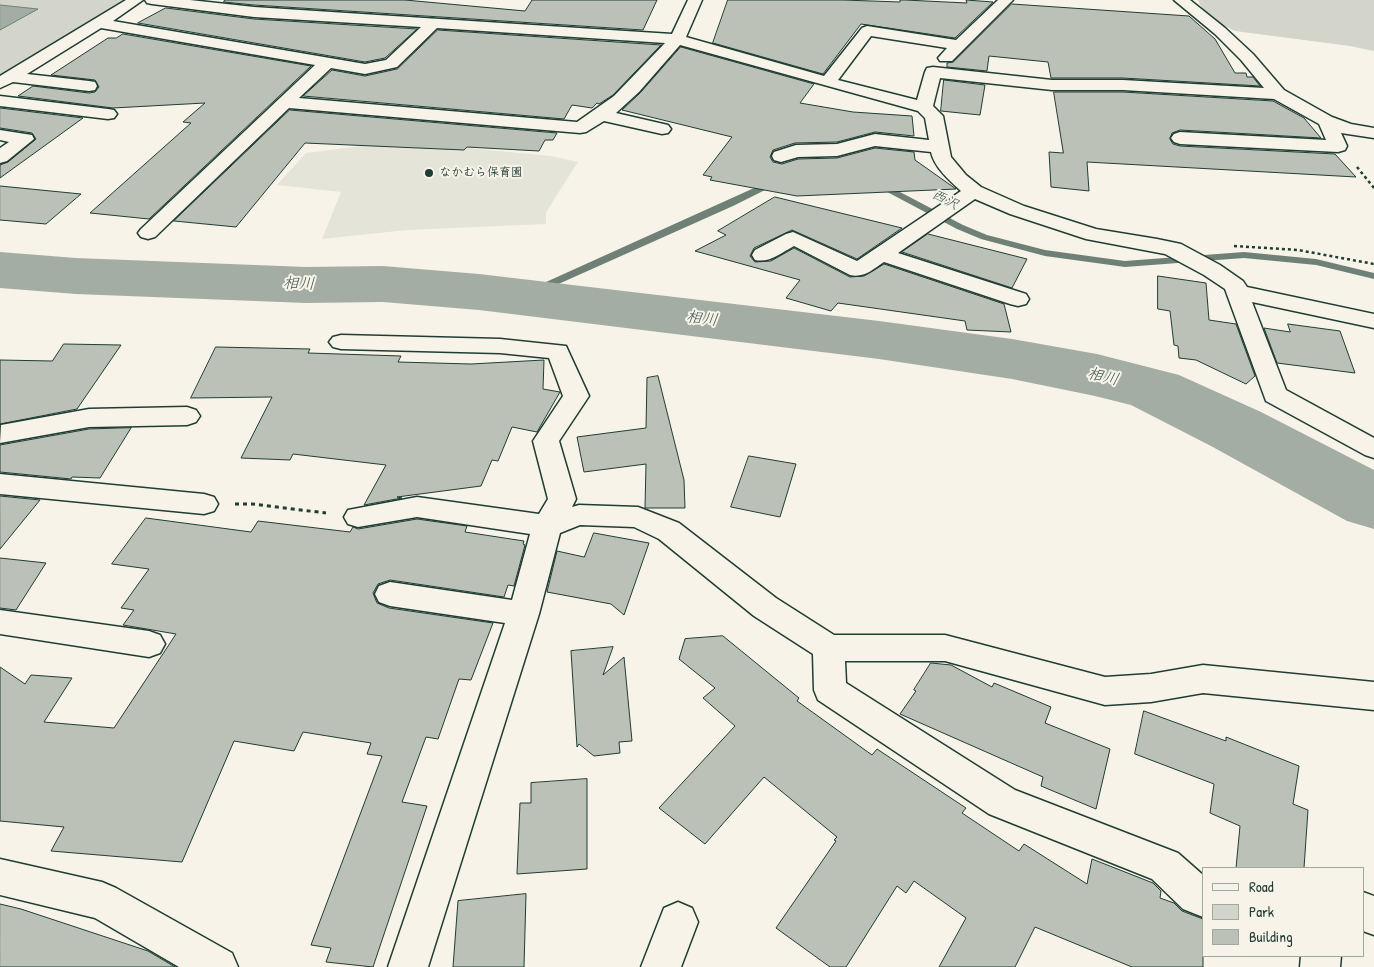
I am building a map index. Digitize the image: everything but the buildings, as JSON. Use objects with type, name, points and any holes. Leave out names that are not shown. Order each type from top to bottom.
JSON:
[{"type":"street","points":[[5,80],[136,0]]},
{"type":"street","points":[[152,0],[266,13],[435,18],[677,39],[924,107],[934,116],[942,158],[959,179],[974,191],[1017,210],[1093,235],[1157,245],[1182,254],[1212,270],[1235,286],[1275,396],[1374,449]]},
{"type":"street","points":[[285,102],[580,128],[603,115],[641,82],[677,39],[695,0]]},
{"type":"street","points":[[924,107],[933,72],[958,45],[1006,0]]},
{"type":"street","points":[[1181,0],[1220,31],[1247,57],[1278,94],[1326,121],[1347,129],[1374,133]]},
{"type":"street","points":[[217,44],[266,13]]},
{"type":"street","points":[[100,23],[326,64],[365,69],[391,64],[435,18]]},
{"type":"street","points":[[828,82],[867,31],[958,45]]},
{"type":"street","points":[[148,233],[326,64]]},
{"type":"street","points":[[933,72],[1052,85],[1123,85],[1278,94]]},
{"type":"street","points":[[5,80],[89,86]]},
{"type":"street","points":[[0,101],[108,114]]},
{"type":"street","points":[[603,115],[662,129]]},
{"type":"street","points":[[1180,138],[1338,146],[1326,121]]},
{"type":"street","points":[[0,135],[25,139],[0,156]]},
{"type":"street","points":[[781,156],[796,152],[837,150],[875,140],[939,147]]},
{"type":"street","points":[[763,256],[793,238],[858,270],[974,191]]},
{"type":"street","points":[[880,254],[1018,299]]},
{"type":"street","points":[[1237,292],[1374,321]]},
{"type":"street","points":[[341,342],[500,346],[558,351],[576,396],[546,441],[562,499],[547,526],[524,614],[408,967]]},
{"type":"street","points":[[0,434],[89,418],[187,416]]},
{"type":"street","points":[[0,484],[204,504]]},
{"type":"street","points":[[358,517],[417,507],[547,526],[579,515],[638,518],[668,531],[765,607],[829,648],[945,648],[1105,691],[1151,688],[1203,679],[1374,696]]},
{"type":"street","points":[[390,594],[524,614]]},
{"type":"street","points":[[0,622],[149,644]]},
{"type":"street","points":[[829,648],[830,690],[1002,802],[1165,866],[1197,896],[1202,898]]},
{"type":"street","points":[[0,877],[102,901],[218,967]]},
{"type":"street","points":[[662,967],[678,922]]},
{"type":"path","points":[[1234,246],[1298,250],[1374,264]]},
{"type":"path","points":[[204,504],[252,504],[358,517]]},
{"type":"shaded area","points":[[0,5],[38,9],[0,30]]},
{"type":"shaded area","name":"なかむら保育園","points":[[458,117],[485,120],[467,148],[551,156],[578,162],[546,212],[546,224],[407,230],[322,239],[341,192],[277,185],[306,153],[386,143],[436,146]]},
{"type":"green space","points":[[0,0],[136,0],[0,83]]},
{"type":"green space","points":[[1198,0],[1374,0],[1374,51],[1350,46],[1235,31],[1204,11]]},
{"type":"waterway","name":"西沢","points":[[532,299],[550,284],[730,204],[774,182]]},
{"type":"waterway","name":"西沢","points":[[879,184],[960,227],[984,237],[1045,253],[1125,264],[1244,255],[1316,262],[1374,276]]},
{"type":"waterway","name":"相川","points":[[0,270],[76,276],[306,285],[383,284],[479,292],[879,340],[1012,359],[1097,375],[1155,390],[1236,429],[1374,502]]},
{"type":"place","name":"なかむら保育園","points":[[429,173]]}]
